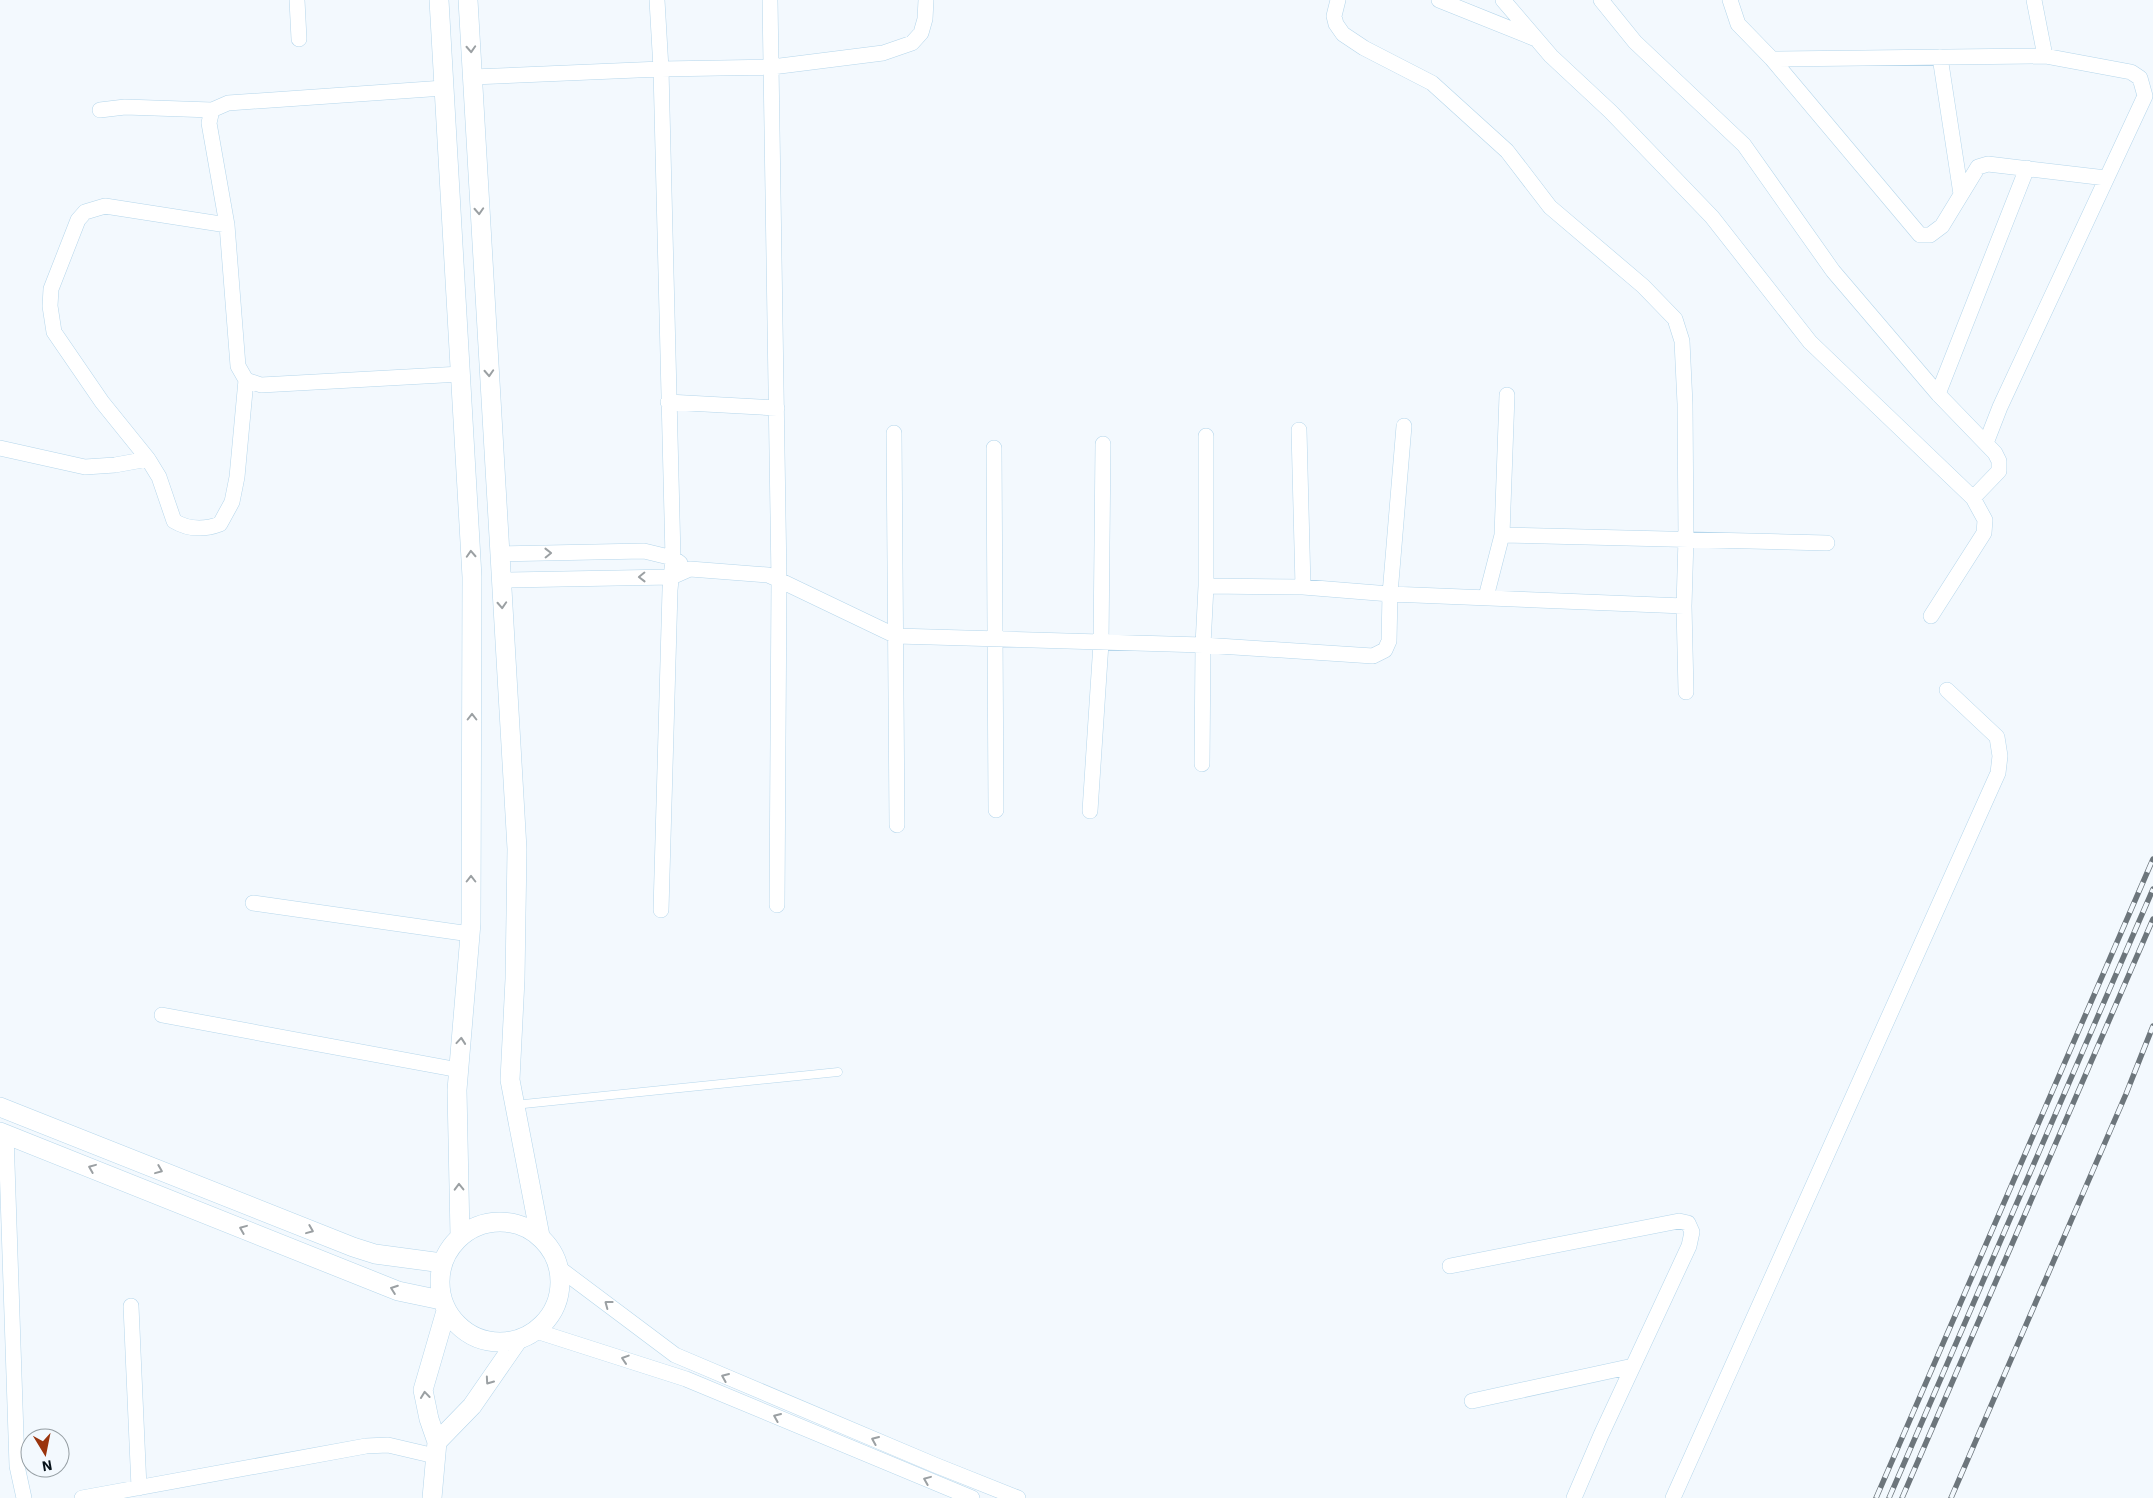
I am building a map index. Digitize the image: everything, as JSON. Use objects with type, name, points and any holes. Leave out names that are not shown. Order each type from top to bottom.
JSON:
[{"type":"street","points":[[297,0],[299,39]]},
{"type":"street","points":[[440,0],[472,578],[470,934],[457,1090],[460,1236]]},
{"type":"street","points":[[468,0],[517,849],[515,979],[510,1080],[540,1236],[559,1268],[675,1355],[1018,1498]]},
{"type":"street","points":[[657,0],[662,69],[673,558],[670,590],[661,910]]},
{"type":"street","points":[[770,0],[779,580],[777,905]]},
{"type":"street","points":[[472,76],[772,67],[883,53],[912,43],[921,33],[925,19],[926,0]]},
{"type":"street","points":[[1338,0],[1335,4],[1334,16],[1336,24],[1343,34],[1364,48],[1432,83],[1507,151],[1550,207],[1643,286],[1675,319],[1682,341],[1685,395],[1686,538],[1684,606],[1686,692]]},
{"type":"street","points":[[1439,0],[1538,40]]},
{"type":"street","points":[[1504,0],[1551,56],[1611,112],[1712,217],[1810,342],[1973,498],[1985,520],[1984,533],[1931,616]]},
{"type":"street","points":[[1600,0],[1635,42],[1744,145],[1833,271],[1938,394],[1995,453],[1999,461],[1999,471],[1973,498]]},
{"type":"street","points":[[1730,0],[1738,24],[1772,59],[1920,235],[1930,235],[1942,226],[1978,167],[1988,164],[2106,178]]},
{"type":"street","points":[[2034,0],[2045,56]]},
{"type":"street","points":[[1772,59],[2045,56],[2131,72],[2140,78],[2145,96],[2000,407],[1986,443]]},
{"type":"street","points":[[1940,57],[1961,194]]},
{"type":"street","points":[[100,110],[125,107],[212,110],[228,103],[444,88]]},
{"type":"street","points":[[212,110],[209,123],[227,225],[238,366],[246,380],[237,476],[232,502],[220,524],[208,529],[195,528],[182,526],[174,521],[159,477],[148,459],[102,402],[54,332],[50,306],[51,289],[78,220],[85,212],[98,207],[105,206],[227,225]]},
{"type":"street","points":[[1938,394],[2027,168]]},
{"type":"street","points":[[246,380],[261,385],[461,374]]},
{"type":"street","points":[[1486,597],[1502,535],[1507,395]]},
{"type":"street","points":[[668,402],[776,408]]},
{"type":"street","points":[[501,580],[672,577],[690,570],[768,575],[896,636],[1101,643],[1203,644],[1373,656],[1385,650],[1389,641],[1390,594],[1404,426]]},
{"type":"street","points":[[1299,430],[1303,587]]},
{"type":"street","points":[[894,433],[897,825]]},
{"type":"street","points":[[1202,764],[1203,644],[1206,586],[1206,436]]},
{"type":"street","points":[[1090,811],[1101,643],[1103,444]]},
{"type":"street","points":[[0,448],[85,467],[115,465],[148,459]]},
{"type":"street","points":[[994,448],[996,810]]},
{"type":"street","points":[[1502,535],[1686,538],[1827,543]]},
{"type":"street","points":[[499,554],[644,551],[673,558],[690,570]]},
{"type":"street","points":[[1206,586],[1303,587],[1390,594],[1684,606]]},
{"type":"street","points":[[1673,1498],[1998,773],[2000,756],[1997,737],[1947,690]]},
{"type":"street","points":[[253,903],[470,934]]},
{"type":"street","points":[[162,1015],[459,1070]]},
{"type":"street","points":[[0,1108],[353,1247],[374,1254],[442,1263]]},
{"type":"street","points":[[45,1149],[52,1128]]},
{"type":"street","points":[[24,1498],[17,1466],[6,1277],[3,1133],[398,1292],[443,1305],[458,1327],[476,1338],[496,1343],[517,1341],[536,1331],[549,1318],[557,1303],[561,1285],[559,1268]]},
{"type":"street","points":[[432,1498],[436,1449],[423,1390],[443,1305],[439,1282],[442,1263],[449,1249],[460,1236],[479,1225],[500,1221],[521,1225],[540,1236]]},
{"type":"street","points":[[1450,1266],[1679,1221],[1688,1223],[1692,1232],[1689,1246],[1574,1498]]},
{"type":"street","points":[[131,1306],[139,1488]]},
{"type":"street","points":[[536,1331],[686,1379],[972,1498]]},
{"type":"street","points":[[436,1449],[472,1406],[517,1341]]},
{"type":"street","points":[[1472,1401],[1633,1366]]},
{"type":"street","points":[[82,1498],[366,1446],[388,1445],[436,1449]]},
{"type":"lane","points":[[514,1105],[838,1072]]},
{"type":"railway","points":[[1876,1498],[2153,859]]},
{"type":"railway","points":[[1889,1498],[2153,889]]},
{"type":"railway","points":[[1902,1498],[2153,919]]},
{"type":"railway","points":[[1951,1498],[2126,1094],[2153,1026]]}]
